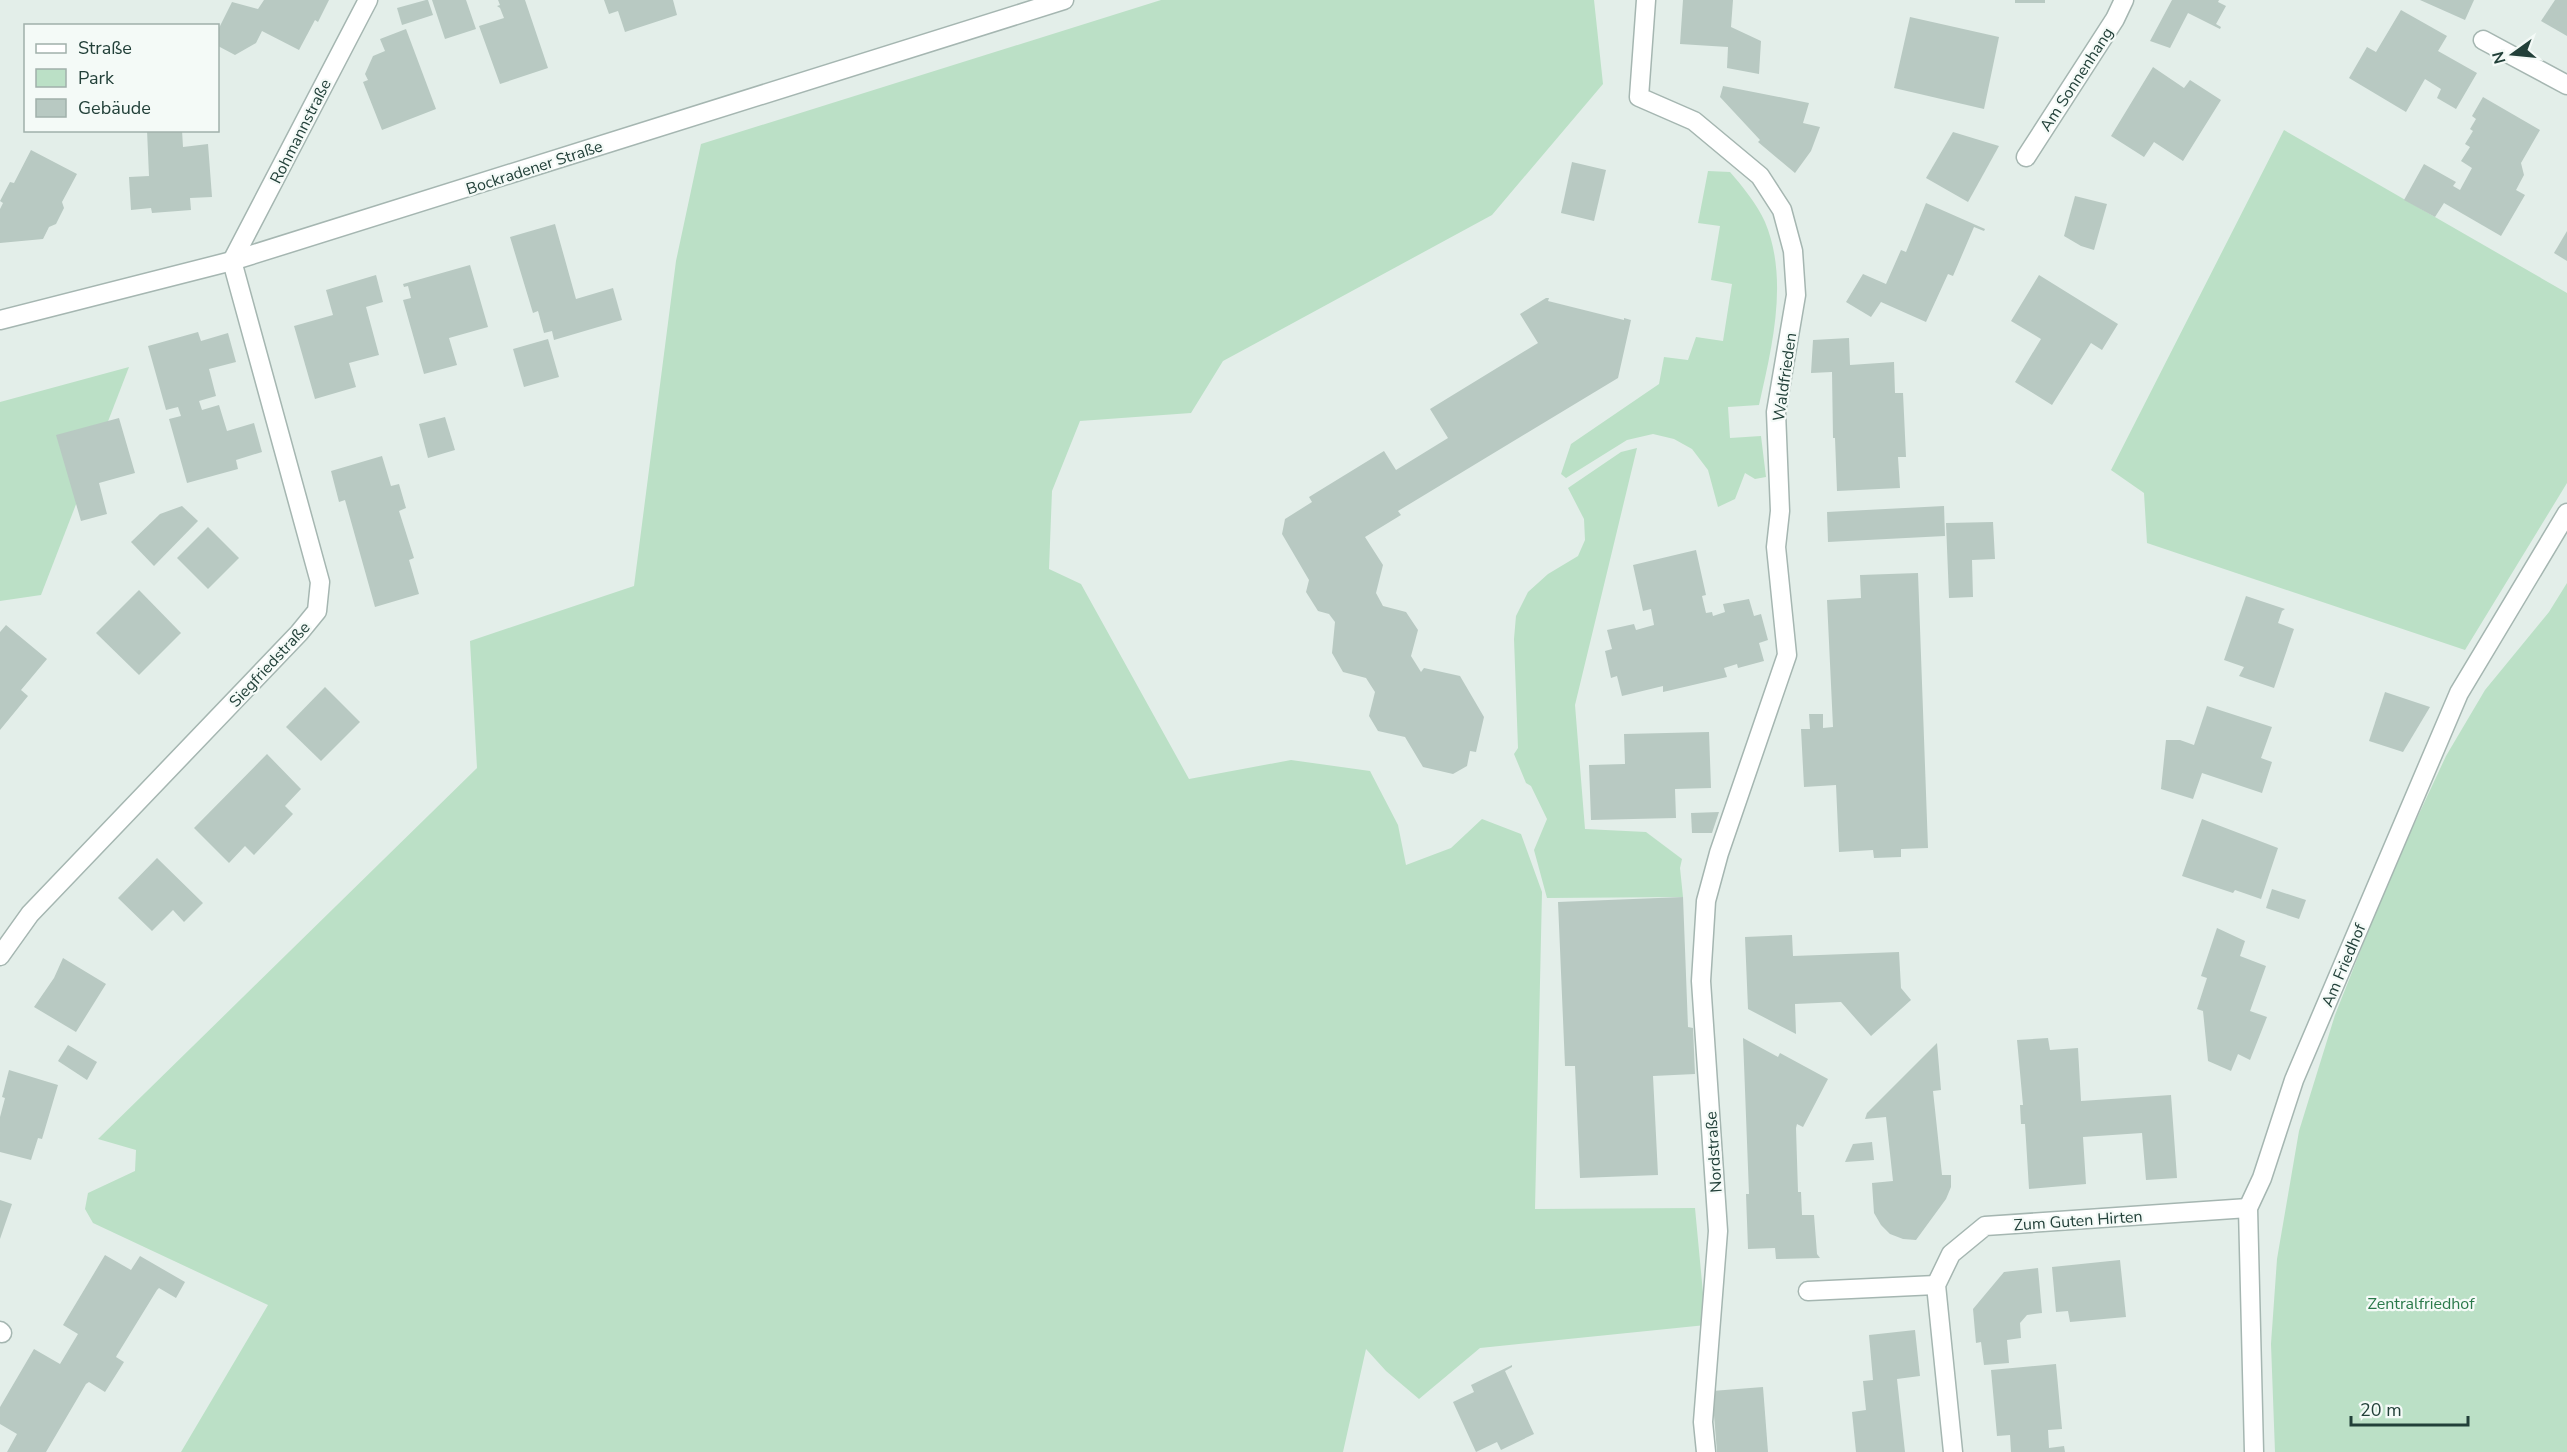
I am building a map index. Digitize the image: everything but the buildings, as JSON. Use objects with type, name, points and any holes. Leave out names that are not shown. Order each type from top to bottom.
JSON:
[{"type":"street","name":"Rohmannstraße","points":[[232,261],[368,0]]},
{"type":"street","name":"Bockradener Straße","points":[[0,320],[232,261],[1064,0]]},
{"type":"street","name":"Waldfrieden","points":[[1646,0],[1639,97],[1695,121],[1760,176],[1782,210],[1793,251],[1796,295],[1776,412],[1780,512],[1776,547],[1787,655],[1719,854]]},
{"type":"street","name":"Am Sonnenhang","points":[[2026,157],[2115,19],[2124,0]]},
{"type":"street","points":[[2483,40],[2567,85]]},
{"type":"street","name":"Siegfriedstraße","points":[[0,956],[30,914],[291,642],[317,611],[320,582],[232,261]]},
{"type":"street","name":"Am Friedhof","points":[[2254,1452],[2248,1208],[2262,1178],[2294,1080],[2459,693],[2567,513]]},
{"type":"street","name":"Nordstraße","points":[[1706,1452],[1703,1422],[1718,1231],[1701,981],[1706,901],[1719,854]]},
{"type":"street","name":"Zum Guten Hirten","points":[[1936,1285],[1951,1254],[1985,1226],[2248,1208]]},
{"type":"street","points":[[1808,1291],[1936,1285],[1953,1452]]},
{"type":"green space","points":[[1161,0],[1594,0],[1603,84],[1492,215],[1223,361],[1191,413],[1080,421],[1052,491],[1049,569],[1081,584],[1189,779],[1291,760],[1370,771],[1398,825],[1406,865],[1451,848],[1482,819],[1521,834],[1542,892],[1535,1209],[1695,1208],[1706,1325],[1480,1348],[1419,1399],[1386,1371],[1366,1349],[1343,1452],[181,1452],[268,1305],[93,1223],[85,1209],[88,1193],[135,1171],[136,1150],[98,1139],[477,768],[470,641],[634,586],[676,261],[701,144]]},
{"type":"green space","points":[[2284,130],[2567,293],[2567,483],[2465,650],[2147,543],[2144,493],[2111,470]]},
{"type":"green space","points":[[1708,171],[1730,172],[1758,209],[1772,244],[1776,266],[1776,313],[1759,405],[1728,407],[1730,438],[1761,436],[1766,477],[1755,479],[1745,473],[1735,499],[1718,507],[1708,470],[1692,449],[1674,439],[1653,434],[1627,440],[1566,478],[1561,474],[1571,444],[1659,384],[1664,357],[1688,360],[1696,337],[1723,341],[1732,284],[1711,280],[1720,226],[1698,223]]},
{"type":"green space","points":[[129,367],[41,595],[0,601],[0,402]]},
{"type":"green space","points":[[1637,448],[1575,705],[1585,829],[1646,832],[1682,859],[1680,868],[1683,897],[1547,898],[1534,850],[1547,819],[1531,786],[1526,783],[1514,754],[1518,748],[1514,639],[1516,616],[1528,592],[1548,574],[1578,556],[1585,540],[1584,519],[1568,488],[1621,452]]},
{"type":"green space","name":"Zentralfriedhof","points":[[2567,583],[2567,1452],[2275,1452],[2271,1344],[2277,1259],[2299,1131],[2335,1015],[2390,876],[2446,756],[2485,690],[2549,612]]}]
